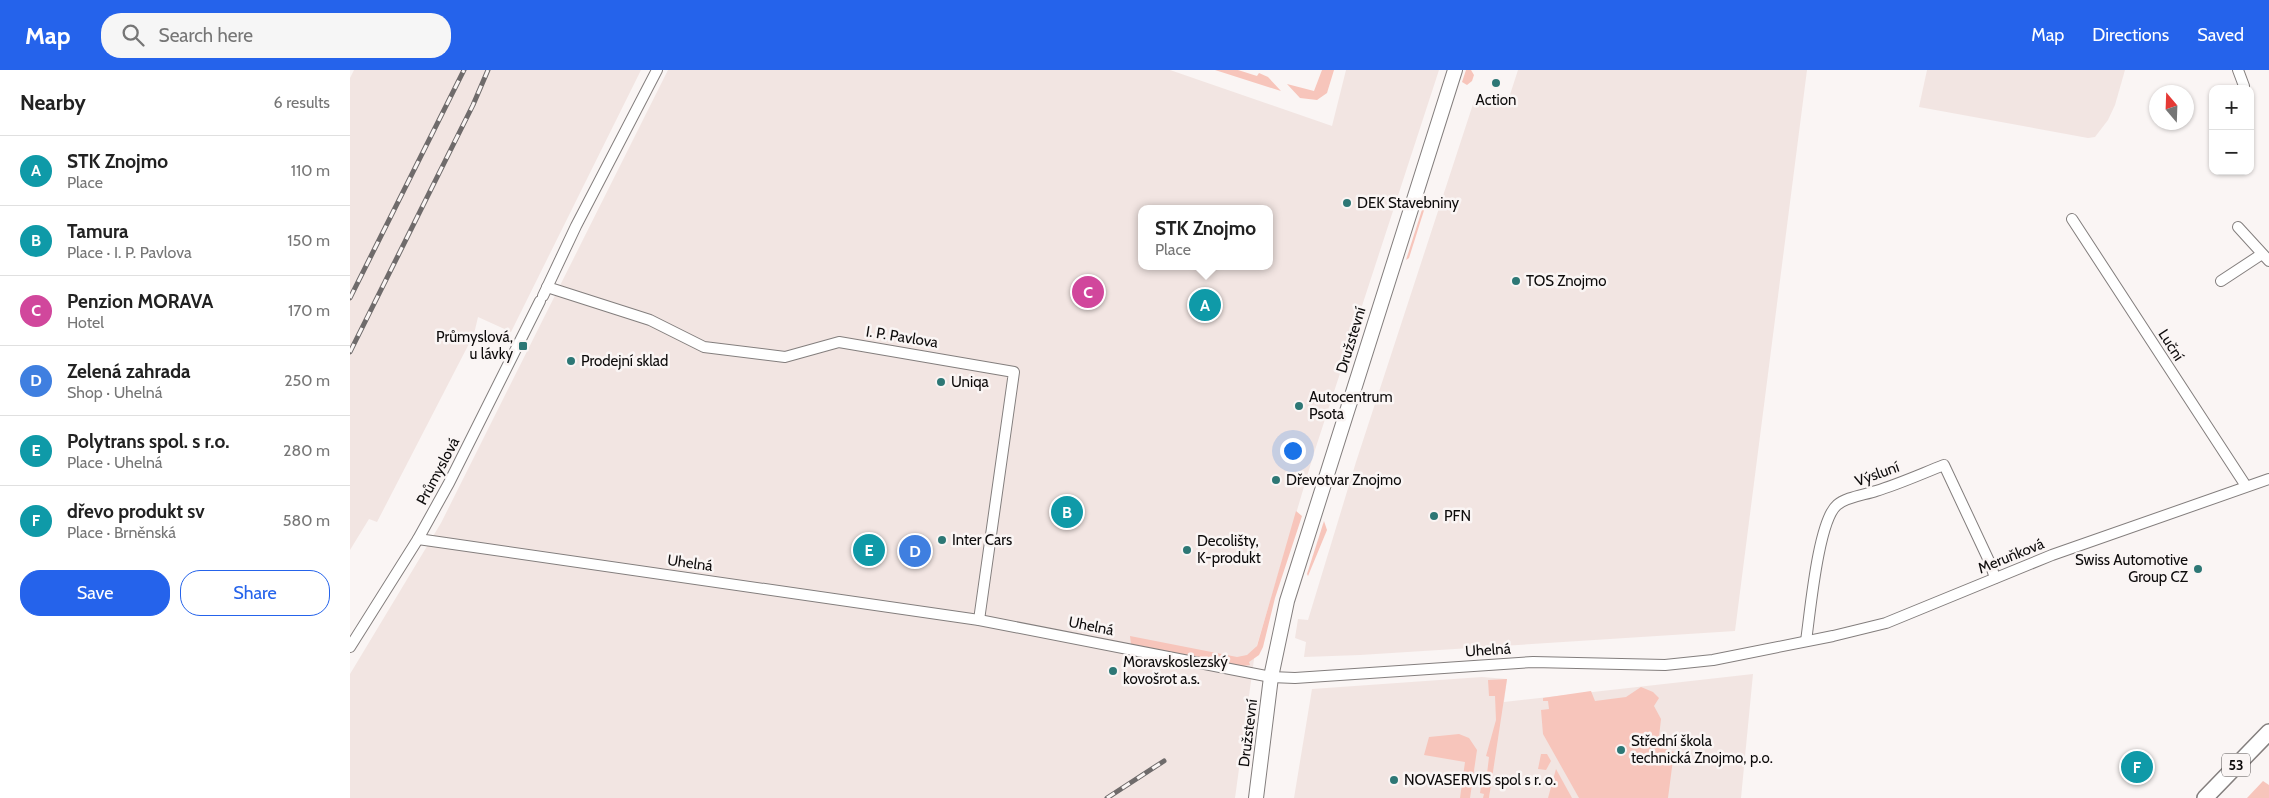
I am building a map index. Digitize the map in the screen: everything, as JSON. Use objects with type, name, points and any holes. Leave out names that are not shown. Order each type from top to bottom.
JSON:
[{"type":"main road","name":"Družstevní","points":[[1256,798],[1271,678],[1281,623],[1291,586],[1455,70]]},
{"type":"main road","name":"53","points":[[2204,798],[2269,732]]},
{"type":"street","name":"Průmyslová","points":[[350,647],[418,539],[485,415],[576,226],[657,70]]},
{"type":"street","points":[[2238,70],[2244,85]]},
{"type":"street","name":"Luční","points":[[2072,219],[2246,486]]},
{"type":"street","points":[[2221,281],[2266,258],[2238,227]]},
{"type":"street","name":"I. P. Pavlova","points":[[543,295],[650,320],[704,347],[785,358],[839,342],[1014,372],[979,620]]},
{"type":"street","name":"Výsluní","points":[[1806,641],[1817,559],[1826,522],[1832,511],[1837,505],[1852,498],[1944,465],[1987,555],[1995,578]]},
{"type":"street","name":"Meruňková","points":[[1761,651],[1886,622],[2052,555],[2269,479]]},
{"type":"street","name":"Uhelná","points":[[418,539],[979,620],[1271,678],[1534,662],[1666,666],[1761,651]]},
{"type":"shaded area","points":[[354,70],[641,70],[511,332],[478,317],[474,334],[377,522],[369,519],[350,550],[350,78]]},
{"type":"shaded area","points":[[668,70],[1170,70],[1332,126],[1346,70],[1439,70],[1314,453],[1255,652],[1235,798],[350,798],[350,674],[441,523]]},
{"type":"shaded area","points":[[1215,70],[1238,70],[1257,76],[1259,73],[1268,77],[1281,91]]},
{"type":"shaded area","points":[[1322,70],[1334,70],[1327,93],[1317,100],[1300,98],[1287,84],[1314,91]]},
{"type":"shaded area","points":[[1466,70],[1471,70],[1474,75],[1472,81],[1467,85],[1462,82]]},
{"type":"shaded area","points":[[1518,70],[1807,70],[1735,631],[1304,657],[1306,642],[1295,638],[1298,619],[1308,620],[1356,462],[1475,98],[1506,107]]},
{"type":"shaded area","points":[[1927,70],[2125,70],[2115,105],[2108,120],[2095,137],[2088,138],[1919,107]]},
{"type":"shaded area","points":[[1427,194],[1426,204],[1409,258],[1406,260]]},
{"type":"shaded area","points":[[1296,511],[1302,516],[1275,598],[1263,647],[1259,655],[1249,662],[1250,665],[1243,666],[1131,644],[1130,636],[1237,657],[1247,655],[1257,646]]},
{"type":"shaded area","points":[[1324,521],[1327,530],[1308,576],[1307,574]]},
{"type":"shaded area","points":[[1753,674],[1741,798],[1489,798],[1494,760],[1488,798],[1294,798],[1312,689],[1482,677],[1507,679],[1504,702]]},
{"type":"shaded area","points":[[1507,679],[1489,798],[1483,798],[1484,794],[1480,793],[1483,774],[1487,774],[1489,757],[1486,756],[1496,720],[1495,696],[1489,696],[1488,680]]},
{"type":"shaded area","points":[[1641,687],[1653,692],[1659,698],[1654,706],[1661,719],[1658,746],[1674,752],[1668,798],[1579,798],[1543,734],[1541,710],[1549,709],[1548,701],[1543,701],[1543,698],[1591,691],[1595,701],[1626,697]]},
{"type":"shaded area","points":[[1459,734],[1469,738],[1477,750],[1470,798],[1460,798],[1465,762],[1424,755],[1429,737]]},
{"type":"shaded area","points":[[1541,754],[1547,754],[1551,761],[1546,770],[1538,769]]},
{"type":"shaded area","points":[[1556,769],[1572,798],[1548,798]]},
{"type":"shaded area","points":[[2263,781],[2269,785],[2269,798],[2247,798]]},
{"type":"railway","points":[[350,298],[464,70]]},
{"type":"railway","points":[[350,352],[473,105],[488,70]]},
{"type":"railway","points":[[1107,798],[1164,761]]},
{"type":"place","name":"Action","points":[[1496,83]]},
{"type":"place","name":"DEK Stavebniny","points":[[1347,203]]},
{"type":"place","name":"TOS Znojmo","points":[[1516,281]]},
{"type":"place","name":"Penzion MORAVA","points":[[1088,292]]},
{"type":"place","name":"STK Znojmo","points":[[1205,305]]},
{"type":"place","name":"Průmyslová, u lávky","points":[[523,346]]},
{"type":"place","name":"Prodejní sklad","points":[[571,361]]},
{"type":"place","name":"Uniqa","points":[[941,382]]},
{"type":"place","name":"Autocentrum Psota","points":[[1299,406]]},
{"type":"place","name":"Dřevotvar Znojmo","points":[[1276,480]]},
{"type":"place","name":"Tamura","points":[[1067,512]]},
{"type":"place","name":"PFN","points":[[1434,516]]},
{"type":"place","name":"Inter Cars","points":[[942,540]]},
{"type":"place","name":"Polytrans spol. s r.o.","points":[[869,550]]},
{"type":"place","name":"Decolišty, K-produkt","points":[[1187,550]]},
{"type":"place","name":"Zelená zahrada","points":[[915,551]]},
{"type":"place","name":"Swiss Automotive Group CZ","points":[[2198,569]]},
{"type":"place","name":"Moravskoslezský kovošrot a.s.","points":[[1113,671]]},
{"type":"place","name":"Střední škola technická Znojmo, p.o.","points":[[1621,750]]},
{"type":"place","name":"dřevo produkt sv","points":[[2137,767]]},
{"type":"place","name":"NOVASERVIS spol s r. o.","points":[[1394,780]]}]
